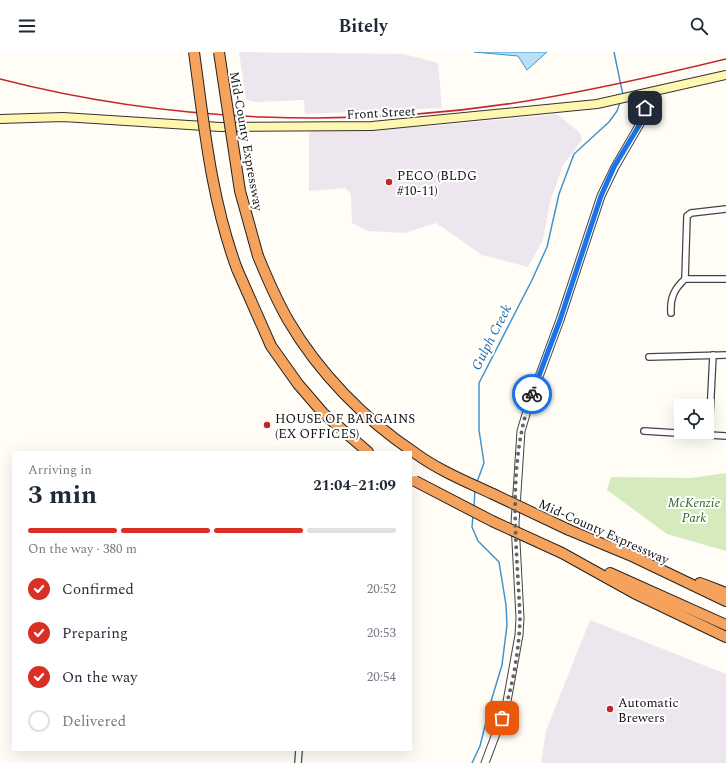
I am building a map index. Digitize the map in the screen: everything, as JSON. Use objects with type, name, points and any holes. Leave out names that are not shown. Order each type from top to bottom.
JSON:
[{"type":"highway","points":[[194,52],[214,191],[224,231],[237,269],[271,346],[298,384],[323,413],[367,451]]},
{"type":"highway","name":"Mid-County Expressway","points":[[219,52],[240,191],[258,256],[288,320],[330,378],[362,411],[416,454],[482,489],[570,530],[634,557],[726,601]]},
{"type":"highway","points":[[413,480],[492,521],[726,625]]},
{"type":"highway","points":[[562,553],[634,593],[726,637]]},
{"type":"highway","points":[[634,557],[726,593]]},
{"type":"main road","name":"Front Street","points":[[0,119],[33,117],[80,118],[195,127],[372,126],[582,106],[614,101],[726,76]]},
{"type":"street","points":[[485,763],[506,706],[520,635],[515,523],[521,431],[601,196],[614,167],[640,124],[644,113],[647,94]]},
{"type":"street","points":[[671,313],[670,303],[672,296],[676,288],[684,279],[688,216],[691,212],[726,210]]},
{"type":"street","points":[[684,279],[726,279]]},
{"type":"street","points":[[711,399],[713,355]]},
{"type":"street","points":[[649,357],[726,355]]},
{"type":"street","points":[[644,431],[674,433]]},
{"type":"street","points":[[714,435],[726,436]]},
{"type":"street","points":[[298,763],[299,751]]},
{"type":"shaded area","points":[[239,52],[404,54],[438,63],[442,108],[305,114],[304,100],[258,102],[246,100]]},
{"type":"shaded area","points":[[557,114],[580,133],[582,140],[563,165],[550,202],[543,240],[528,267],[482,255],[436,223],[405,233],[368,231],[352,223],[351,194],[345,188],[309,191],[309,129],[420,127]]},
{"type":"shaded area","points":[[590,620],[726,674],[726,763],[541,763],[546,731]]},
{"type":"green space","name":"McKenzie Park","points":[[726,473],[726,551],[667,534],[607,490],[611,477],[691,478]]},
{"type":"water","points":[[474,52],[547,52],[527,70],[518,56]]},
{"type":"waterway","name":"Gulph Creek","points":[[614,52],[623,95]]},
{"type":"waterway","name":"Gulph Creek","points":[[477,482],[484,463],[479,430],[479,383],[532,280],[547,247],[559,194],[574,154],[609,122],[617,111],[620,102]]},
{"type":"waterway","name":"Gulph Creek","points":[[474,507],[475,489]]},
{"type":"waterway","name":"Gulph Creek","points":[[472,763],[480,746],[502,665],[507,625],[506,605],[499,562],[478,541],[472,527],[473,515]]},
{"type":"railway","points":[[0,79],[65,94],[130,105],[196,113],[262,117],[329,118],[395,116],[461,110],[527,101],[627,82],[726,59]]},
{"type":"way so far","points":[[502,718],[512,682],[520,635],[515,511],[520,436],[532,394]]},
{"type":"place","name":"PECO (BLDG #10-11)","points":[[389,182]]},
{"type":"place","name":"HOUSE OF BARGAINS (EX OFFICES)","points":[[267,425]]},
{"type":"place","name":"Automatic Brewers","points":[[610,709]]},
{"type":"route","points":[[532,394],[560,320],[586,236],[601,196],[614,167],[640,124],[645,108]]}]
